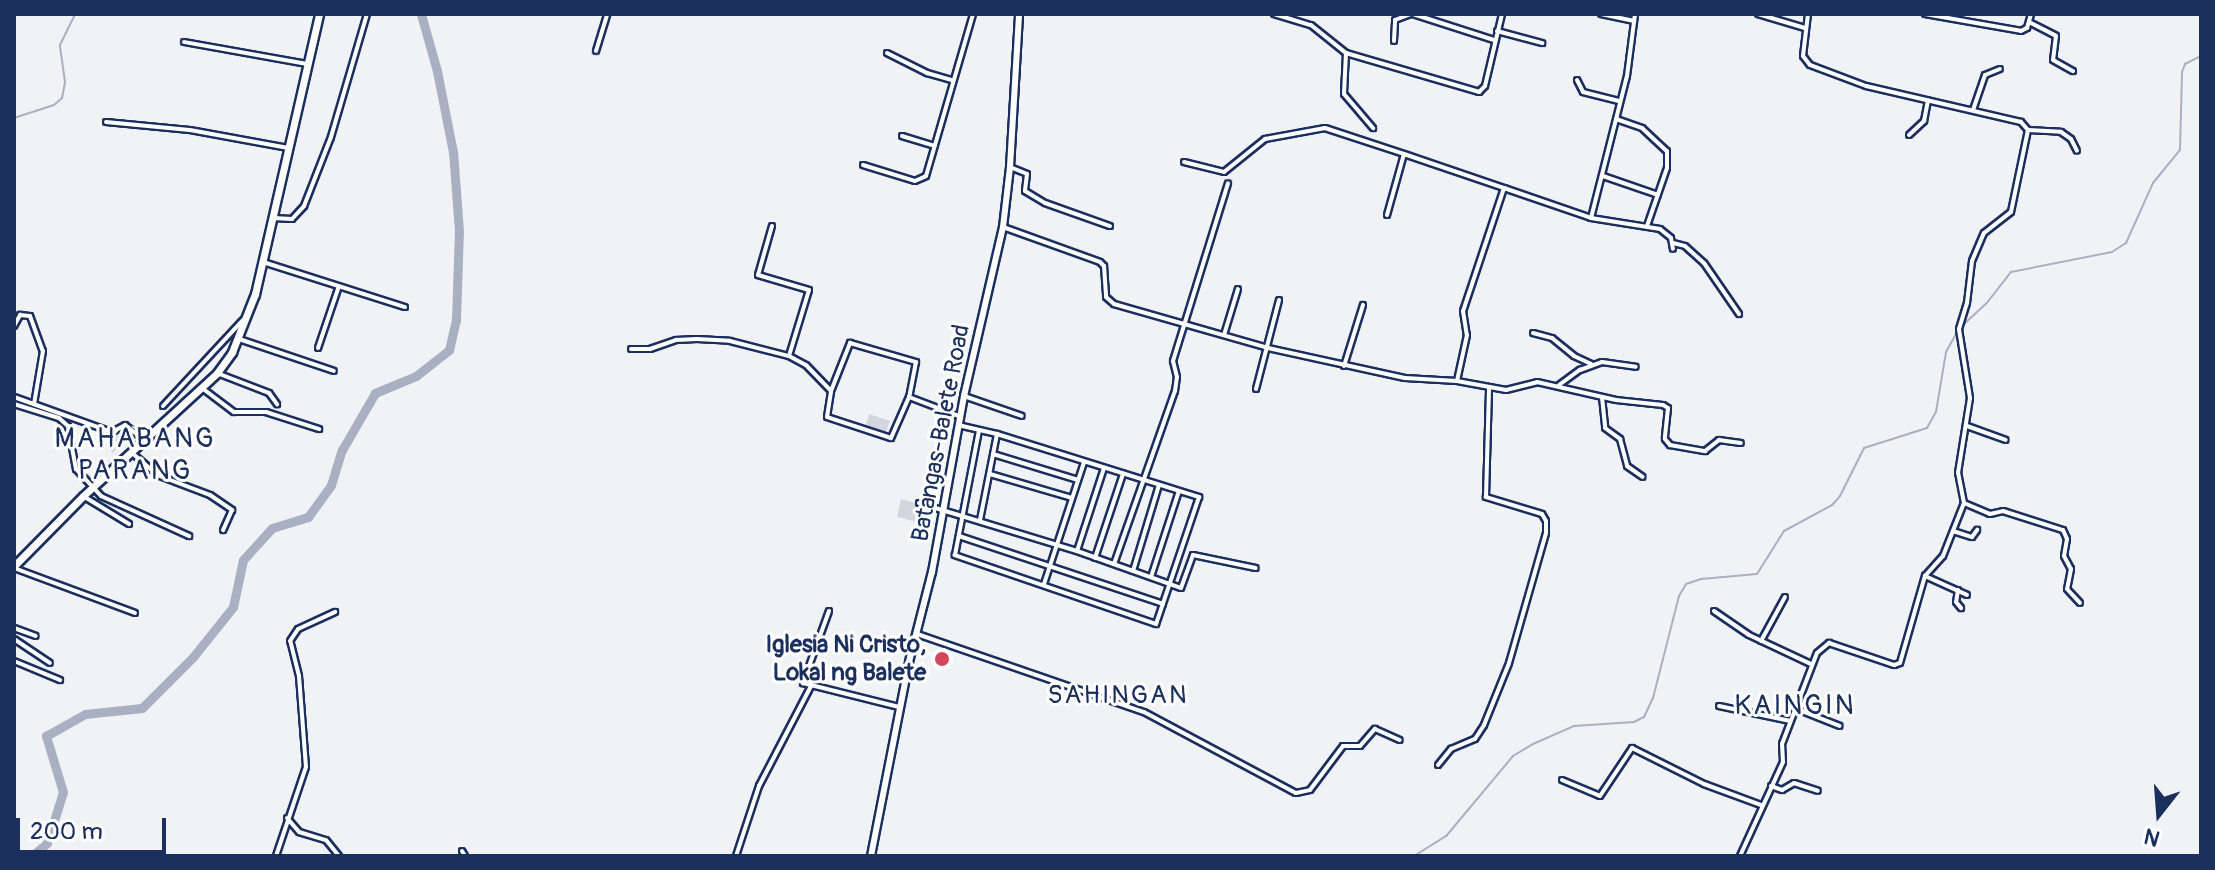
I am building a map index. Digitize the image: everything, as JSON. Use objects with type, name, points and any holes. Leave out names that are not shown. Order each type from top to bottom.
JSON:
[{"type":"highway","points":[[14,567],[83,496],[217,373],[239,339],[250,314],[263,262],[319,14]]},
{"type":"main road","name":"Batangas-Balete Road","points":[[871,856],[932,572],[964,396],[1003,227],[1010,167],[1019,14]]},
{"type":"street","points":[[273,218],[292,219],[304,206],[331,137],[367,14]]},
{"type":"street","points":[[596,51],[607,14]]},
{"type":"street","points":[[863,165],[922,181],[973,14]]},
{"type":"street","points":[[1274,14],[1311,25],[1346,53],[1479,92],[1485,86],[1502,14]]},
{"type":"street","points":[[1394,41],[1398,28],[1395,20],[1412,14],[1494,40]]},
{"type":"street","points":[[1601,14],[1634,21]]},
{"type":"street","points":[[1591,218],[1620,101],[1635,14]]},
{"type":"street","points":[[1758,14],[1805,28]]},
{"type":"street","points":[[1808,14],[1803,56],[1810,65],[1852,82],[2021,122],[2028,130],[2061,132],[2071,139],[2077,151]]},
{"type":"street","points":[[1925,14],[2021,31],[2025,30],[2031,14]]},
{"type":"street","points":[[2029,22],[2056,36],[2053,60],[2073,71]]},
{"type":"street","points":[[1497,31],[1542,43]]},
{"type":"street","points":[[184,42],[309,64]]},
{"type":"street","points":[[887,53],[952,80]]},
{"type":"street","points":[[1346,53],[1344,94],[1373,128]]},
{"type":"street","points":[[1973,110],[1985,75],[1990,70],[2000,69]]},
{"type":"street","points":[[1577,80],[1583,92],[1620,101]]},
{"type":"street","points":[[1909,135],[1924,121],[1928,100]]},
{"type":"street","points":[[1616,119],[1642,128],[1667,151],[1668,162],[1647,226]]},
{"type":"street","points":[[106,122],[190,130],[291,148]]},
{"type":"street","points":[[1184,162],[1224,172],[1265,139],[1325,128],[1591,218],[1647,226],[1665,232],[1673,243],[1673,249]]},
{"type":"street","points":[[1740,856],[1784,758],[1781,746],[1794,708],[1811,664],[1822,647],[1829,643],[1894,665],[1900,663],[1925,576],[1941,560],[1953,531],[1964,503],[1958,473],[1967,426],[1969,383],[1959,329],[1967,303],[1972,261],[1984,233],[2011,212],[2028,130]]},
{"type":"street","points":[[902,136],[935,146]]},
{"type":"street","points":[[1387,215],[1404,154]]},
{"type":"street","points":[[1010,167],[1027,174],[1025,191],[1045,203],[1110,226]]},
{"type":"street","points":[[1603,176],[1658,195]]},
{"type":"street","points":[[1114,564],[1175,391],[1177,377],[1173,361],[1228,183]]},
{"type":"street","points":[[1457,381],[1467,335],[1463,311],[1504,188]]},
{"type":"street","points":[[772,226],[758,275],[809,290],[789,356]]},
{"type":"street","points":[[1003,227],[1100,262],[1104,266],[1107,301],[1268,348],[1344,366],[1419,380],[1457,381],[1506,390],[1532,382],[1666,407],[1665,439],[1670,445],[1705,451],[1719,440],[1741,443]]},
{"type":"street","points":[[1673,243],[1685,246],[1704,263],[1739,314]]},
{"type":"street","points":[[263,262],[405,307]]},
{"type":"street","points":[[318,348],[339,286]]},
{"type":"street","points":[[1224,335],[1238,289]]},
{"type":"street","points":[[1256,389],[1279,300]]},
{"type":"street","points":[[1344,366],[1363,305]]},
{"type":"street","points":[[163,406],[250,314]]},
{"type":"street","points":[[14,326],[20,315],[30,316],[43,351],[34,404]]},
{"type":"street","points":[[1533,333],[1552,338],[1574,356],[1593,365],[1636,367]]},
{"type":"street","points":[[239,339],[334,371]]},
{"type":"street","points":[[631,349],[650,349],[676,340],[730,341],[789,356],[806,365],[831,391]]},
{"type":"street","points":[[850,343],[916,362],[909,397],[891,438],[827,417],[831,391],[850,343]]},
{"type":"street","points":[[1557,386],[1593,365]]},
{"type":"street","points":[[217,373],[269,393],[277,404]]},
{"type":"street","points":[[202,388],[234,412],[266,412],[319,429]]},
{"type":"street","points":[[1438,765],[1451,749],[1475,739],[1484,725],[1509,663],[1546,533],[1546,521],[1542,514],[1486,497],[1489,388]]},
{"type":"street","points":[[964,396],[1022,416]]},
{"type":"street","points":[[14,397],[112,432],[125,425],[144,440]]},
{"type":"street","points":[[909,397],[960,416]]},
{"type":"street","points":[[1602,397],[1605,428],[1620,439],[1627,466],[1643,477]]},
{"type":"street","points":[[14,404],[59,418],[68,426],[76,469],[92,488],[129,511],[189,536]]},
{"type":"street","points":[[958,425],[997,434],[1199,497],[1156,624],[955,555],[979,430]]},
{"type":"street","points":[[1967,426],[2006,440]]},
{"type":"street","points":[[980,520],[997,434]]},
{"type":"street","points":[[131,452],[157,475],[210,495],[232,510],[223,530]]},
{"type":"street","points":[[993,454],[1078,480]]},
{"type":"street","points":[[1044,584],[1084,462]]},
{"type":"street","points":[[1077,551],[1104,468]]},
{"type":"street","points":[[990,474],[1072,498]]},
{"type":"street","points":[[1095,558],[1123,474]]},
{"type":"street","points":[[1133,571],[1159,485]]},
{"type":"street","points":[[1151,577],[1179,491]]},
{"type":"street","points":[[83,496],[129,524]]},
{"type":"street","points":[[919,503],[1077,551],[1181,588],[1193,555],[1256,568]]},
{"type":"street","points":[[1964,503],[1990,514],[2003,511],[2059,526],[2065,531],[2064,556],[2071,569],[2067,589],[2080,603]]},
{"type":"street","points":[[1953,531],[1972,537],[1977,530]]},
{"type":"street","points":[[959,536],[1163,604]]},
{"type":"street","points":[[14,567],[135,613]]},
{"type":"street","points":[[1925,576],[1967,595]]},
{"type":"street","points":[[1958,590],[1956,602],[1961,608]]},
{"type":"street","points":[[1761,641],[1785,597]]},
{"type":"street","points":[[829,611],[803,683],[902,707]]},
{"type":"street","points":[[1714,611],[1761,641],[1811,664]]},
{"type":"street","points":[[276,856],[306,767],[299,676],[290,641],[298,629],[335,612]]},
{"type":"street","points":[[14,628],[36,636]]},
{"type":"street","points":[[917,634],[1144,712],[1296,793],[1310,790],[1342,747],[1360,746],[1375,729],[1400,740]]},
{"type":"street","points":[[14,639],[50,663]]},
{"type":"street","points":[[14,661],[60,680]]},
{"type":"street","points":[[736,856],[759,786],[811,686]]},
{"type":"street","points":[[1719,706],[1790,721]]},
{"type":"street","points":[[1794,708],[1840,726]]},
{"type":"street","points":[[1562,780],[1600,796],[1632,748],[1704,784],[1762,806]]},
{"type":"street","points":[[1771,786],[1782,790],[1792,783],[1818,791]]},
{"type":"street","points":[[287,818],[299,832],[326,840],[339,856]]},
{"type":"shaded area","points":[[869,414],[890,421],[886,432],[866,425]]},
{"type":"shaded area","points":[[123,428],[130,435],[113,453],[106,445]]},
{"type":"shaded area","points":[[901,499],[934,508],[931,525],[897,517]]},
{"type":"waterway","points":[[14,118],[54,105],[62,98],[65,82],[60,45],[75,14]]},
{"type":"waterway","points":[[32,856],[47,843],[63,792],[46,736],[85,714],[142,708],[193,657],[233,607],[243,560],[272,528],[308,517],[331,485],[342,450],[375,393],[416,376],[449,350],[456,320],[459,231],[453,152],[437,71],[421,14]]},
{"type":"waterway","points":[[1962,326],[1986,304],[2011,272],[2112,252],[2126,243],[2153,183],[2180,150],[2182,72],[2185,64],[2201,56]]},
{"type":"waterway","points":[[1414,856],[1447,835],[1513,756],[1574,726],[1634,722],[1644,717],[1653,698],[1679,596],[1686,584],[1701,579],[1757,574],[1784,531],[1832,505],[1840,496],[1864,448],[1927,428],[1936,412],[1946,352],[1958,330]]},
{"type":"place","name":"Iglesia Ni Cristo, Lokal ng Balete","points":[[942,659]]},
{"type":"district","name":"MAHABANG PARANG","points":[[135,455]]},
{"type":"district","name":"SAHINGAN","points":[[1118,696]]},
{"type":"district","name":"KAINGIN","points":[[1795,706]]}]
